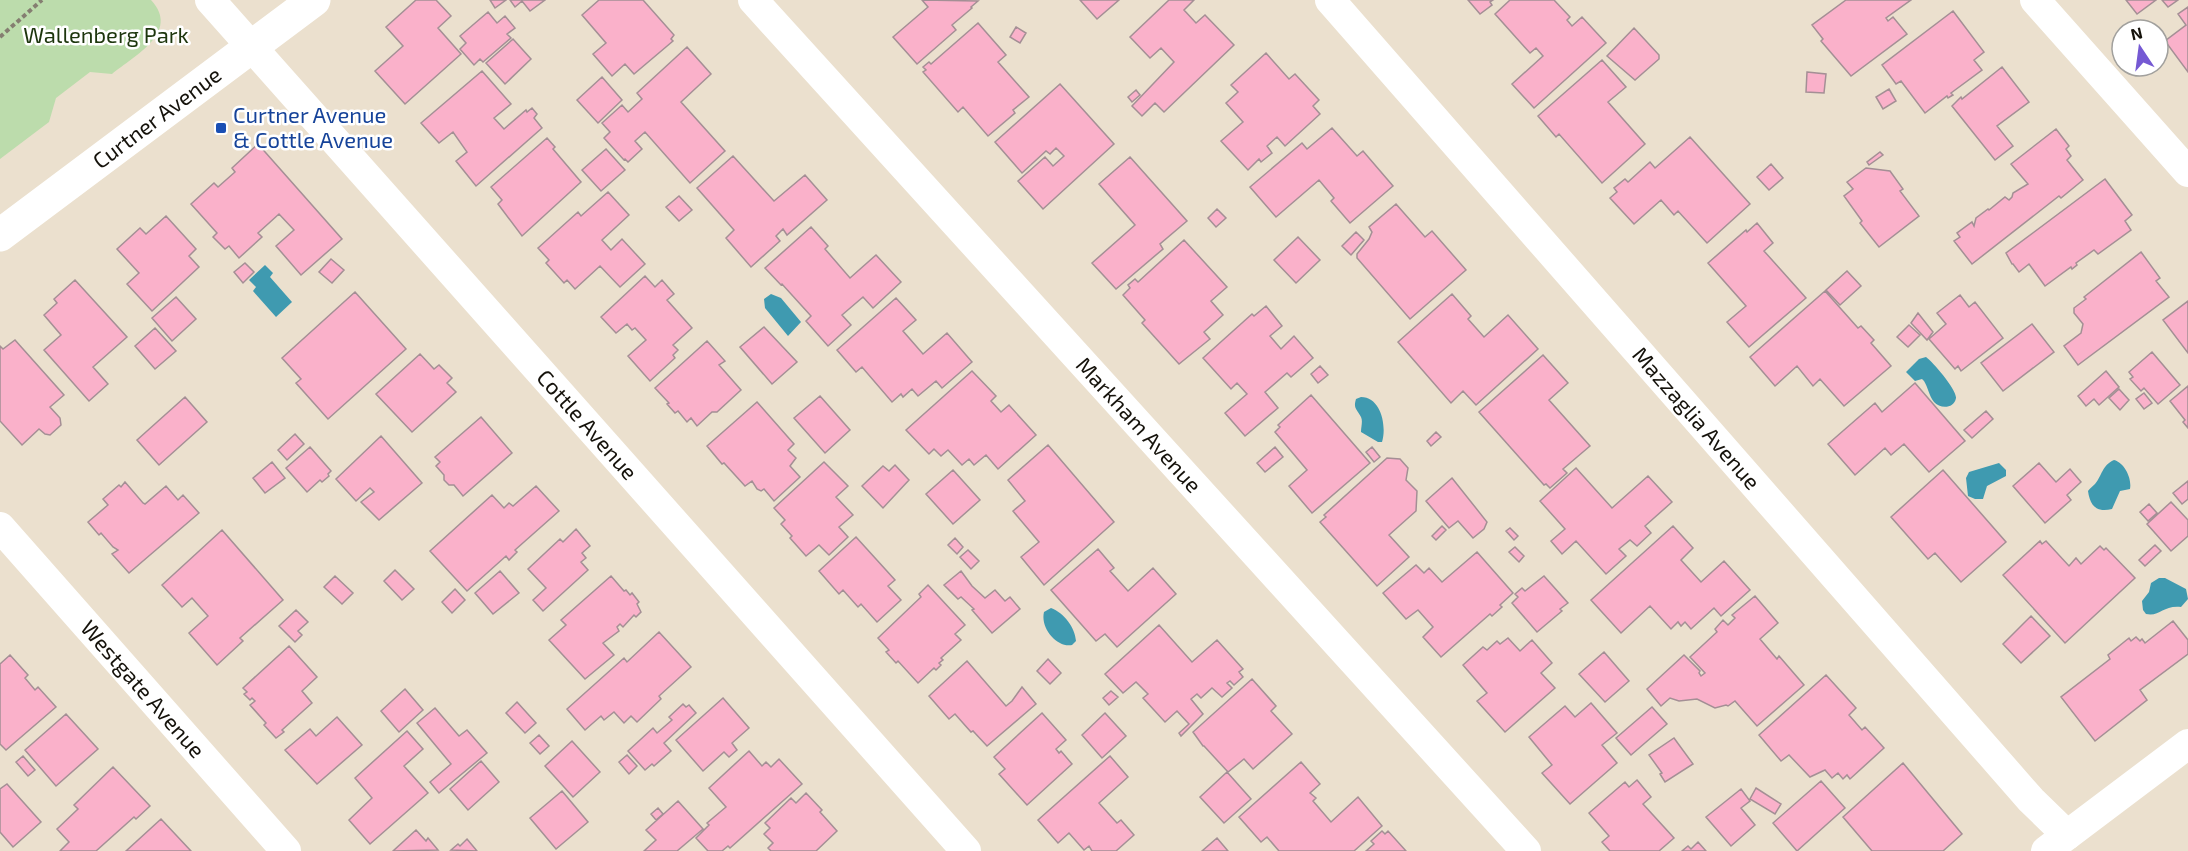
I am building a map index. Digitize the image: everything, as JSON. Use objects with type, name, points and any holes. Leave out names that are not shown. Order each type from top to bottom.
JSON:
[{"type":"main road","name":"Curtner Avenue","points":[[0,235],[314,0]]},
{"type":"street","name":"Cottle Avenue","points":[[210,0],[966,851]]},
{"type":"street","name":"Markham Avenue","points":[[753,0],[1526,851]]},
{"type":"street","name":"Mazzaglia Avenue","points":[[1330,0],[2023,791],[2057,843]]},
{"type":"street","points":[[2036,0],[2188,172]]},
{"type":"street","name":"Westgate Avenue","points":[[0,526],[286,851]]},
{"type":"street","points":[[2057,843],[2188,744]]},
{"type":"path","points":[[0,37],[42,0]]},
{"type":"green space","name":"Wallenberg Park","points":[[0,0],[151,0],[159,12],[161,23],[158,33],[151,42],[112,74],[90,72],[56,98],[49,122],[0,159]]},
{"type":"water","points":[[265,265],[273,273],[270,277],[292,302],[276,317],[253,291],[256,287],[249,280]]},
{"type":"water","points":[[771,294],[781,298],[801,322],[788,336],[765,308],[764,299]]},
{"type":"water","points":[[1926,357],[1953,389],[1956,398],[1950,406],[1943,407],[1934,402],[1924,381],[1922,379],[1915,381],[1906,372],[1919,359]]},
{"type":"water","points":[[1368,398],[1378,407],[1384,428],[1382,442],[1361,432],[1362,419],[1355,405],[1356,399]]},
{"type":"water","points":[[2114,460],[2121,464],[2127,472],[2130,489],[2120,491],[2112,509],[2098,509],[2090,501],[2088,491],[2107,465]]},
{"type":"water","points":[[1999,463],[2006,470],[2006,476],[1987,486],[1983,499],[1968,496],[1966,478],[1969,472]]},
{"type":"water","points":[[2159,578],[2165,578],[2186,589],[2188,599],[2181,607],[2146,614],[2142,601],[2149,592],[2151,583]]},
{"type":"water","points":[[1051,608],[1060,613],[1071,626],[1076,641],[1072,645],[1055,640],[1047,630],[1043,618],[1044,612]]},
{"type":"building","points":[[416,0],[436,0],[451,16],[438,28],[461,54],[405,104],[375,71],[403,46],[386,27]]},
{"type":"building","points":[[490,0],[506,0],[495,8]]},
{"type":"building","points":[[510,0],[545,0],[530,11],[522,1],[515,7]]},
{"type":"building","points":[[599,0],[643,0],[674,35],[671,39],[673,41],[634,74],[625,64],[612,76],[593,54],[606,43],[582,15]]},
{"type":"building","points":[[922,0],[978,1],[952,25],[956,30],[917,64],[893,37],[928,7]]},
{"type":"building","points":[[1080,0],[1119,0],[1097,19]]},
{"type":"building","points":[[1169,0],[1194,0],[1184,10],[1196,23],[1205,15],[1234,45],[1164,112],[1155,103],[1142,116],[1132,106],[1174,62],[1161,48],[1150,58],[1130,37]]},
{"type":"building","points":[[1468,0],[1493,0],[1490,2],[1492,5],[1480,14]]},
{"type":"building","points":[[1510,0],[1554,0],[1570,17],[1567,20],[1572,26],[1582,17],[1606,43],[1534,108],[1512,84],[1543,56],[1536,48],[1530,53],[1495,14]]},
{"type":"building","points":[[1846,0],[1911,0],[1886,18],[1888,21],[1893,17],[1907,34],[1851,76],[1821,41],[1823,39],[1812,25]]},
{"type":"building","points":[[2126,0],[2156,0],[2137,14]]},
{"type":"building","points":[[2162,0],[2178,0],[2168,7]]},
{"type":"building","points":[[2188,7],[2188,72],[2170,48],[2170,37],[2186,25],[2178,14]]},
{"type":"building","points":[[1953,11],[1984,52],[1974,60],[1982,70],[1951,93],[1953,95],[1948,98],[1947,96],[1925,113],[1901,81],[1896,84],[1882,65]]},
{"type":"building","points":[[488,12],[497,23],[505,16],[515,28],[507,34],[511,38],[483,62],[480,59],[474,65],[460,49],[466,43],[460,36]]},
{"type":"building","points":[[978,23],[1006,55],[998,62],[1029,97],[1013,110],[1015,113],[988,136],[963,107],[958,112],[923,72],[926,70],[923,67],[929,62],[931,64]]},
{"type":"building","points":[[1016,27],[1026,33],[1020,43],[1010,37]]},
{"type":"building","points":[[1634,28],[1659,55],[1659,59],[1635,80],[1607,56]]},
{"type":"building","points":[[513,39],[531,59],[505,84],[486,63]]},
{"type":"building","points":[[687,47],[711,74],[681,102],[725,151],[690,183],[645,132],[635,141],[642,149],[628,162],[624,160],[604,138],[610,132],[602,123],[622,105],[628,112],[642,99],[637,93]]},
{"type":"building","points":[[1266,53],[1289,79],[1295,74],[1319,100],[1313,106],[1320,114],[1285,146],[1277,137],[1267,146],[1272,153],[1261,162],[1259,159],[1248,170],[1221,141],[1243,122],[1226,103],[1238,92],[1231,85]]},
{"type":"building","points":[[1602,60],[1626,87],[1608,102],[1645,144],[1602,183],[1559,134],[1556,137],[1538,116]]},
{"type":"building","points":[[2002,67],[2029,102],[1997,126],[2013,146],[1995,160],[1952,106]]},
{"type":"building","points":[[482,71],[511,104],[494,118],[504,129],[526,110],[527,112],[532,108],[537,114],[534,118],[542,128],[476,186],[456,161],[467,152],[453,132],[439,143],[421,123]]},
{"type":"building","points":[[1807,72],[1826,74],[1824,93],[1806,92]]},
{"type":"building","points":[[602,77],[622,100],[598,123],[577,100]]},
{"type":"building","points":[[1060,84],[1114,144],[1043,209],[1018,181],[1045,157],[1053,166],[1064,156],[1056,148],[1050,154],[1046,151],[1022,173],[995,142]]},
{"type":"building","points":[[1889,89],[1896,101],[1883,109],[1876,97]]},
{"type":"building","points":[[1136,90],[1140,95],[1132,102],[1128,97]]},
{"type":"building","points":[[1332,128],[1357,156],[1363,151],[1393,186],[1350,223],[1331,201],[1334,198],[1319,180],[1276,217],[1250,187],[1302,143],[1307,149]]},
{"type":"building","points":[[2056,129],[2069,146],[2066,149],[2071,156],[2067,160],[2083,180],[1972,264],[1954,241],[1960,237],[1957,233],[1972,222],[1974,226],[1976,218],[2005,197],[2009,200],[2013,193],[2028,184],[2011,164]]},
{"type":"building","points":[[1690,137],[1750,204],[1707,243],[1678,211],[1674,215],[1661,200],[1634,224],[1610,198],[1617,192],[1614,188],[1625,179],[1628,182],[1650,162],[1655,168]]},
{"type":"building","points":[[547,138],[555,147],[553,149],[581,182],[522,236],[498,204],[502,200],[491,187]]},
{"type":"building","points":[[258,144],[342,239],[301,275],[276,246],[294,230],[279,214],[258,233],[262,237],[239,258],[229,246],[225,249],[213,237],[217,233],[191,204],[214,183],[218,187],[235,172],[232,168]]},
{"type":"building","points":[[606,149],[625,170],[601,191],[582,170]]},
{"type":"building","points":[[1880,152],[1883,155],[1869,165],[1867,162]]},
{"type":"building","points":[[733,156],[774,201],[805,175],[827,200],[787,235],[783,229],[776,236],[780,241],[751,267],[726,238],[734,230],[697,188]]},
{"type":"building","points":[[1130,157],[1187,221],[1160,244],[1163,249],[1116,289],[1092,263],[1135,225],[1099,184]]},
{"type":"building","points":[[1771,164],[1783,178],[1769,190],[1757,177]]},
{"type":"building","points":[[1866,168],[1890,171],[1903,189],[1900,191],[1919,216],[1879,247],[1860,223],[1862,221],[1844,196],[1853,189],[1847,182]]},
{"type":"building","points":[[2105,179],[2132,215],[2125,221],[2131,230],[2098,254],[2094,250],[2076,263],[2077,265],[2072,269],[2071,267],[2045,286],[2029,264],[2019,272],[2006,253]]},
{"type":"building","points":[[608,192],[629,215],[602,240],[611,250],[622,239],[645,264],[620,287],[600,266],[575,289],[567,280],[564,283],[546,263],[549,260],[538,248],[578,212],[581,216]]},
{"type":"building","points":[[679,196],[692,210],[679,221],[666,207]]},
{"type":"building","points":[[1396,204],[1425,237],[1432,231],[1466,270],[1410,319],[1357,258],[1357,254],[1372,232],[1369,227]]},
{"type":"building","points":[[1217,209],[1226,218],[1216,227],[1208,218]]},
{"type":"building","points":[[166,216],[196,249],[189,256],[199,267],[152,311],[127,284],[139,273],[117,249],[140,228],[146,234]]},
{"type":"building","points":[[1757,223],[1773,243],[1764,251],[1806,298],[1749,347],[1727,322],[1746,306],[1708,263]]},
{"type":"building","points":[[811,227],[828,246],[825,249],[850,278],[876,255],[901,282],[873,308],[863,297],[842,315],[851,325],[828,346],[806,321],[811,316],[765,268]]},
{"type":"building","points":[[1356,232],[1364,240],[1351,255],[1342,246]]},
{"type":"building","points":[[1298,237],[1320,260],[1296,283],[1274,260]]},
{"type":"building","points":[[1184,240],[1227,287],[1211,301],[1223,315],[1204,332],[1210,339],[1179,364],[1142,323],[1145,320],[1123,295],[1130,288],[1128,285],[1135,279],[1138,282]]},
{"type":"building","points":[[2141,252],[2160,278],[2156,281],[2169,297],[2078,365],[2064,346],[2081,333],[2083,324],[2074,313],[2074,308],[2086,299],[2084,297]]},
{"type":"building","points":[[331,259],[344,270],[332,283],[319,272]]},
{"type":"building","points":[[245,263],[254,272],[243,283],[234,272]]},
{"type":"building","points":[[1847,271],[1861,286],[1840,305],[1826,290]]},
{"type":"building","points":[[645,276],[655,287],[662,280],[674,294],[667,300],[692,328],[673,345],[678,350],[673,355],[675,358],[650,381],[628,356],[646,340],[635,328],[632,330],[627,324],[616,333],[601,317]]},
{"type":"building","points":[[75,280],[127,337],[93,367],[108,384],[89,401],[44,350],[61,335],[44,315],[57,303],[54,299]]},
{"type":"building","points":[[1825,291],[1858,328],[1861,326],[1874,340],[1871,343],[1891,366],[1844,406],[1820,379],[1813,386],[1797,366],[1775,386],[1750,357]]},
{"type":"building","points":[[355,292],[406,349],[328,419],[296,383],[301,379],[282,358]]},
{"type":"building","points":[[1452,294],[1471,316],[1468,319],[1484,337],[1508,315],[1538,349],[1476,405],[1463,391],[1451,403],[1398,342]]},
{"type":"building","points":[[1960,295],[1969,307],[1975,302],[2003,338],[1961,371],[1958,366],[1955,369],[1929,339],[1946,324],[1937,313]]},
{"type":"building","points":[[176,297],[196,319],[172,341],[152,318]]},
{"type":"building","points":[[896,298],[916,320],[903,331],[923,354],[947,333],[972,362],[942,388],[936,381],[918,396],[912,389],[903,397],[901,394],[892,402],[862,367],[856,372],[837,350]]},
{"type":"building","points":[[2188,301],[2188,353],[2163,320]]},
{"type":"building","points":[[1266,306],[1282,326],[1270,336],[1281,349],[1294,336],[1313,358],[1291,377],[1287,373],[1265,392],[1278,408],[1245,436],[1225,413],[1247,394],[1237,383],[1231,389],[1203,358],[1252,314],[1254,316]]},
{"type":"building","points":[[1918,313],[1933,332],[1927,340],[1911,323]]},
{"type":"building","points":[[2032,324],[2054,352],[2003,391],[1981,363]]},
{"type":"building","points":[[1909,325],[1920,335],[1908,347],[1897,337]]},
{"type":"building","points":[[764,327],[797,362],[772,384],[740,347]]},
{"type":"building","points":[[155,328],[176,351],[155,369],[135,346]]},
{"type":"building","points":[[15,340],[64,395],[50,407],[60,418],[61,425],[50,435],[39,429],[22,445],[0,421],[0,346],[3,349]]},
{"type":"building","points":[[707,341],[725,361],[719,365],[741,390],[717,412],[712,412],[697,426],[691,418],[687,422],[678,411],[675,413],[655,388]]},
{"type":"building","points":[[2152,352],[2180,385],[2158,404],[2144,388],[2141,391],[2130,379],[2133,377],[2129,372]]},
{"type":"building","points":[[420,354],[434,369],[439,365],[452,378],[447,383],[456,392],[412,432],[376,394]]},
{"type":"building","points":[[1543,355],[1568,383],[1549,400],[1590,446],[1563,469],[1567,473],[1550,488],[1544,485],[1479,412]]},
{"type":"building","points":[[1320,366],[1328,375],[1318,383],[1311,374]]},
{"type":"building","points":[[972,371],[996,396],[991,401],[1001,412],[1009,405],[1036,435],[998,469],[986,455],[974,465],[969,459],[962,465],[948,450],[941,456],[934,449],[929,454],[906,430]]},
{"type":"building","points":[[2106,371],[2119,387],[2099,405],[2094,399],[2086,406],[2078,396]]},
{"type":"building","points":[[1915,383],[1965,441],[1929,472],[1904,444],[1891,455],[1885,448],[1855,475],[1828,444],[1875,403],[1882,412]]},
{"type":"building","points":[[2188,386],[2188,428],[2183,422],[2185,420],[2170,401]]},
{"type":"building","points":[[2119,389],[2129,400],[2120,410],[2109,398]]},
{"type":"building","points":[[2144,393],[2152,403],[2144,409],[2136,399]]},
{"type":"building","points":[[1311,395],[1370,463],[1312,513],[1289,486],[1307,470],[1275,432],[1280,427],[1278,425]]},
{"type":"building","points":[[820,396],[850,430],[825,453],[794,418]]},
{"type":"building","points":[[185,397],[207,422],[159,465],[137,440]]},
{"type":"building","points":[[757,402],[794,444],[788,450],[796,458],[790,466],[800,477],[774,501],[764,489],[761,491],[757,489],[752,481],[745,486],[707,446]]},
{"type":"building","points":[[1986,411],[1993,419],[1972,438],[1964,430]]},
{"type":"building","points":[[481,417],[512,453],[463,496],[454,485],[449,485],[444,480],[444,475],[436,466],[440,462],[435,457]]},
{"type":"building","points":[[1436,432],[1441,437],[1431,446],[1427,441]]},
{"type":"building","points":[[295,434],[304,444],[287,460],[278,450]]},
{"type":"building","points":[[381,436],[422,483],[379,520],[361,502],[374,492],[370,488],[356,501],[336,479]]},
{"type":"building","points":[[1048,445],[1114,522],[1044,585],[1021,557],[1039,542],[1013,511],[1025,501],[1008,480]]},
{"type":"building","points":[[310,447],[331,471],[329,476],[322,482],[320,480],[307,492],[286,468]]},
{"type":"building","points":[[1275,447],[1283,457],[1265,472],[1257,463]]},
{"type":"building","points":[[1372,447],[1380,457],[1374,462],[1366,452]]},
{"type":"building","points":[[1387,458],[1400,459],[1408,468],[1406,480],[1417,491],[1416,511],[1389,535],[1409,557],[1377,586],[1320,522],[1326,517],[1324,515]]},
{"type":"building","points":[[272,462],[285,478],[265,493],[253,478]]},
{"type":"building","points":[[824,462],[848,486],[836,497],[853,515],[839,527],[848,537],[829,555],[819,545],[806,556],[790,538],[792,536],[781,524],[785,520],[774,508]]},
{"type":"building","points":[[2039,463],[2056,482],[2070,469],[2081,482],[2067,495],[2071,500],[2045,523],[2013,486]]},
{"type":"building","points":[[895,465],[909,480],[883,508],[862,486],[883,466],[889,471]]},
{"type":"building","points":[[1576,468],[1612,508],[1648,476],[1672,502],[1645,526],[1651,533],[1637,546],[1630,540],[1619,549],[1626,556],[1606,574],[1576,541],[1562,554],[1551,541],[1565,529],[1540,501]]},
{"type":"building","points":[[953,470],[980,500],[953,524],[926,494]]},
{"type":"building","points":[[1943,470],[2006,542],[1961,582],[1935,553],[1928,559],[1891,517]]},
{"type":"building","points":[[1452,478],[1487,522],[1484,529],[1473,538],[1458,521],[1449,528],[1426,501]]},
{"type":"building","points":[[2188,481],[2188,499],[2182,504],[2173,493]]},
{"type":"building","points":[[125,482],[145,504],[166,486],[178,500],[183,495],[199,513],[129,573],[112,554],[118,550],[101,533],[99,535],[88,522],[108,505],[103,499]]},
{"type":"building","points":[[536,486],[559,511],[515,550],[517,552],[509,560],[506,556],[467,591],[430,551],[492,495],[504,508],[509,503],[513,506]]},
{"type":"building","points":[[2171,502],[2188,520],[2188,536],[2171,551],[2147,524]]},
{"type":"building","points":[[2149,504],[2157,513],[2148,521],[2140,512]]},
{"type":"building","points":[[1442,526],[1446,530],[1436,540],[1432,536]]},
{"type":"building","points":[[1673,526],[1693,548],[1681,560],[1701,582],[1724,561],[1750,590],[1721,616],[1714,608],[1691,629],[1685,622],[1681,626],[1678,622],[1671,629],[1650,606],[1621,633],[1591,600]]},
{"type":"building","points":[[1510,528],[1518,536],[1514,540],[1506,531]]},
{"type":"building","points":[[576,529],[590,546],[582,553],[586,558],[581,562],[588,570],[543,611],[533,600],[546,588],[528,569],[560,539],[563,542]]},
{"type":"building","points":[[222,530],[283,600],[240,638],[243,641],[217,665],[189,633],[208,616],[192,598],[182,607],[162,585]]},
{"type":"building","points":[[856,537],[895,580],[888,586],[901,600],[877,622],[861,604],[858,607],[843,590],[839,594],[819,571]]},
{"type":"building","points":[[955,538],[963,547],[957,554],[948,545]]},
{"type":"building","points":[[2040,541],[2042,544],[2046,541],[2069,566],[2076,558],[2081,564],[2100,546],[2104,550],[2106,548],[2135,578],[2065,643],[2003,575]]},
{"type":"building","points":[[2155,545],[2161,551],[2145,566],[2139,560]]},
{"type":"building","points":[[1515,547],[1524,556],[1519,562],[1509,552]]},
{"type":"building","points":[[1098,549],[1114,568],[1110,571],[1128,591],[1153,568],[1176,594],[1117,647],[1105,634],[1096,641],[1051,590]]},
{"type":"building","points":[[968,550],[979,561],[971,569],[960,557]]},
{"type":"building","points":[[1477,552],[1513,593],[1492,616],[1490,614],[1441,657],[1423,637],[1433,627],[1418,610],[1406,619],[1383,593],[1416,565],[1424,573],[1429,568],[1442,582]]},
{"type":"building","points":[[395,570],[414,589],[402,600],[384,581]]},
{"type":"building","points":[[500,571],[519,593],[493,614],[475,593]]},
{"type":"building","points":[[961,571],[985,598],[995,590],[1005,601],[1010,597],[1020,609],[992,633],[972,610],[974,609],[961,597],[958,599],[944,585]]},
{"type":"building","points":[[335,576],[353,593],[342,604],[324,587]]},
{"type":"building","points":[[611,576],[624,591],[626,590],[630,595],[632,593],[639,602],[637,604],[641,612],[636,617],[634,615],[623,627],[620,624],[617,627],[619,631],[603,643],[614,655],[585,679],[549,640],[566,625],[561,620]]},
{"type":"building","points":[[1544,576],[1568,603],[1537,632],[1512,603],[1518,597],[1515,594],[1522,588],[1525,591]]},
{"type":"building","points":[[928,585],[965,625],[955,634],[961,640],[941,658],[943,660],[939,663],[941,665],[936,670],[934,668],[918,683],[898,661],[896,663],[886,652],[889,650],[878,638],[921,597],[919,594]]},
{"type":"building","points":[[455,589],[465,600],[452,613],[442,602]]},
{"type":"building","points":[[1755,596],[1778,623],[1760,639],[1777,659],[1779,656],[1804,685],[1757,726],[1735,701],[1728,706],[1715,708],[1697,699],[1679,701],[1670,698],[1661,706],[1647,689],[1684,655],[1700,671],[1701,676],[1705,673],[1690,657],[1717,632],[1715,629],[1723,620],[1728,625],[1735,618],[1732,615]]},
{"type":"building","points":[[296,610],[308,622],[298,631],[302,635],[295,642],[279,626]]},
{"type":"building","points":[[2031,616],[2050,636],[2021,663],[2003,644]]},
{"type":"building","points":[[2173,621],[2188,640],[2188,654],[2140,690],[2147,700],[2095,741],[2061,697],[2110,659],[2108,655],[2129,638],[2131,641],[2136,637],[2145,643]]},
{"type":"building","points":[[1159,625],[1192,662],[1217,640],[1243,669],[1239,672],[1243,677],[1234,685],[1230,681],[1227,683],[1232,688],[1222,697],[1212,688],[1201,698],[1197,694],[1191,699],[1203,714],[1181,736],[1179,733],[1189,724],[1177,711],[1165,722],[1143,698],[1148,694],[1136,682],[1123,693],[1105,674]]},
{"type":"building","points":[[659,632],[691,667],[659,696],[661,699],[637,722],[631,716],[624,723],[614,712],[604,720],[601,716],[585,730],[567,709],[624,658],[627,662]]},
{"type":"building","points":[[1508,638],[1520,651],[1532,640],[1552,663],[1541,673],[1555,688],[1505,732],[1477,701],[1487,693],[1463,665],[1483,647],[1487,650],[1497,641],[1500,644]]},
{"type":"building","points":[[289,646],[317,677],[302,691],[312,703],[276,738],[250,705],[255,701],[252,698],[250,700],[244,694],[247,692],[243,688]]},
{"type":"building","points":[[1604,652],[1629,681],[1605,702],[1579,674]]},
{"type":"building","points":[[10,655],[28,675],[25,678],[35,690],[38,687],[56,707],[6,750],[0,744],[0,664]]},
{"type":"building","points":[[1048,659],[1061,673],[1050,684],[1037,671]]},
{"type":"building","points":[[967,661],[1006,706],[1022,687],[1036,704],[987,746],[955,714],[949,719],[929,696]]},
{"type":"building","points":[[1826,675],[1856,708],[1849,715],[1862,730],[1865,727],[1884,748],[1850,779],[1847,775],[1843,779],[1838,773],[1832,778],[1825,770],[1810,777],[1789,755],[1781,761],[1759,735]]},
{"type":"building","points":[[1252,679],[1276,706],[1271,711],[1292,734],[1253,769],[1244,759],[1228,772],[1193,732]]},
{"type":"building","points":[[405,689],[423,710],[399,732],[381,711]]},
{"type":"building","points":[[1111,691],[1118,697],[1109,705],[1103,698]]},
{"type":"building","points":[[723,698],[749,728],[732,743],[737,750],[729,757],[724,752],[703,771],[676,740]]},
{"type":"building","points":[[517,702],[536,723],[525,733],[506,713]]},
{"type":"building","points":[[1591,703],[1617,733],[1602,745],[1617,763],[1570,804],[1542,773],[1552,765],[1529,737],[1565,706],[1575,717]]},
{"type":"building","points":[[683,704],[686,707],[689,705],[696,713],[664,743],[671,751],[654,766],[652,764],[645,770],[628,751],[653,728],[657,733],[672,720],[669,717]]},
{"type":"building","points":[[1652,707],[1667,724],[1631,755],[1616,738]]},
{"type":"building","points":[[435,708],[459,736],[467,730],[487,753],[439,793],[430,782],[451,764],[417,723]]},
{"type":"building","points":[[1042,713],[1066,740],[1056,749],[1059,753],[1061,751],[1072,764],[1027,805],[999,774],[1005,769],[994,757]]},
{"type":"building","points":[[1105,713],[1126,736],[1102,758],[1082,735]]},
{"type":"building","points":[[66,714],[98,749],[56,786],[25,750]]},
{"type":"building","points":[[337,717],[362,745],[317,784],[285,750],[310,729],[316,736]]},
{"type":"building","points":[[407,731],[423,749],[404,766],[428,793],[370,844],[349,820],[372,798],[355,778]]},
{"type":"building","points":[[539,735],[549,746],[540,754],[530,743]]},
{"type":"building","points":[[1674,738],[1693,764],[1665,782],[1660,774],[1662,773],[1649,755]]},
{"type":"building","points":[[572,741],[600,772],[573,797],[545,766]]},
{"type":"building","points":[[749,751],[762,766],[766,762],[771,767],[779,759],[802,784],[730,848],[728,846],[722,851],[708,851],[696,838],[709,825],[707,823],[726,807],[709,788]]},
{"type":"building","points":[[627,755],[637,766],[629,774],[619,762]]},
{"type":"building","points":[[23,756],[35,770],[28,776],[16,762]]},
{"type":"building","points":[[1110,756],[1128,777],[1099,803],[1117,823],[1121,820],[1134,835],[1116,851],[1092,851],[1089,846],[1084,850],[1069,833],[1058,843],[1038,820]]},
{"type":"building","points":[[481,761],[499,782],[468,810],[450,789]]},
{"type":"building","points":[[1301,762],[1320,784],[1310,793],[1316,798],[1313,801],[1331,822],[1358,797],[1382,826],[1354,851],[1279,851],[1267,837],[1261,842],[1239,817]]},
{"type":"building","points":[[1903,763],[1962,834],[1943,851],[1872,851],[1843,817]]},
{"type":"building","points":[[113,767],[150,806],[96,851],[60,851],[69,842],[57,829],[78,809],[74,805]]},
{"type":"building","points":[[1227,772],[1251,799],[1224,823],[1200,797]]},
{"type":"building","points":[[1637,780],[1651,797],[1643,804],[1674,838],[1659,851],[1610,851],[1602,842],[1609,836],[1589,813],[1625,782],[1629,787]]},
{"type":"building","points":[[1821,781],[1845,808],[1797,851],[1773,823]]},
{"type":"building","points":[[7,784],[41,822],[13,847],[0,832],[0,789]]},
{"type":"building","points":[[1756,788],[1781,804],[1775,814],[1750,799]]},
{"type":"building","points":[[1741,789],[1750,801],[1741,808],[1755,825],[1731,846],[1706,817]]},
{"type":"building","points":[[562,791],[588,822],[556,849],[530,818]]},
{"type":"building","points":[[806,793],[837,831],[816,851],[771,851],[768,848],[773,843],[764,834],[770,828],[765,823],[791,798],[796,803]]},
{"type":"building","points":[[678,801],[703,829],[677,851],[644,851],[656,840],[646,830]]},
{"type":"building","points":[[658,808],[663,814],[656,820],[651,814]]},
{"type":"building","points":[[161,819],[191,851],[126,851]]},
{"type":"building","points":[[416,830],[426,841],[428,838],[438,850],[393,851]]},
{"type":"building","points":[[1382,831],[1385,834],[1388,831],[1406,851],[1366,851],[1374,844],[1371,841]]},
{"type":"building","points":[[1217,838],[1228,851],[1202,851]]},
{"type":"building","points":[[467,839],[477,851],[451,850],[458,844],[460,846]]},
{"type":"building","points":[[1698,842],[1706,851],[1682,851],[1688,846],[1691,849]]},
{"type":"place","name":"Curtner Avenue & Cottle Avenue","points":[[221,128]]}]
